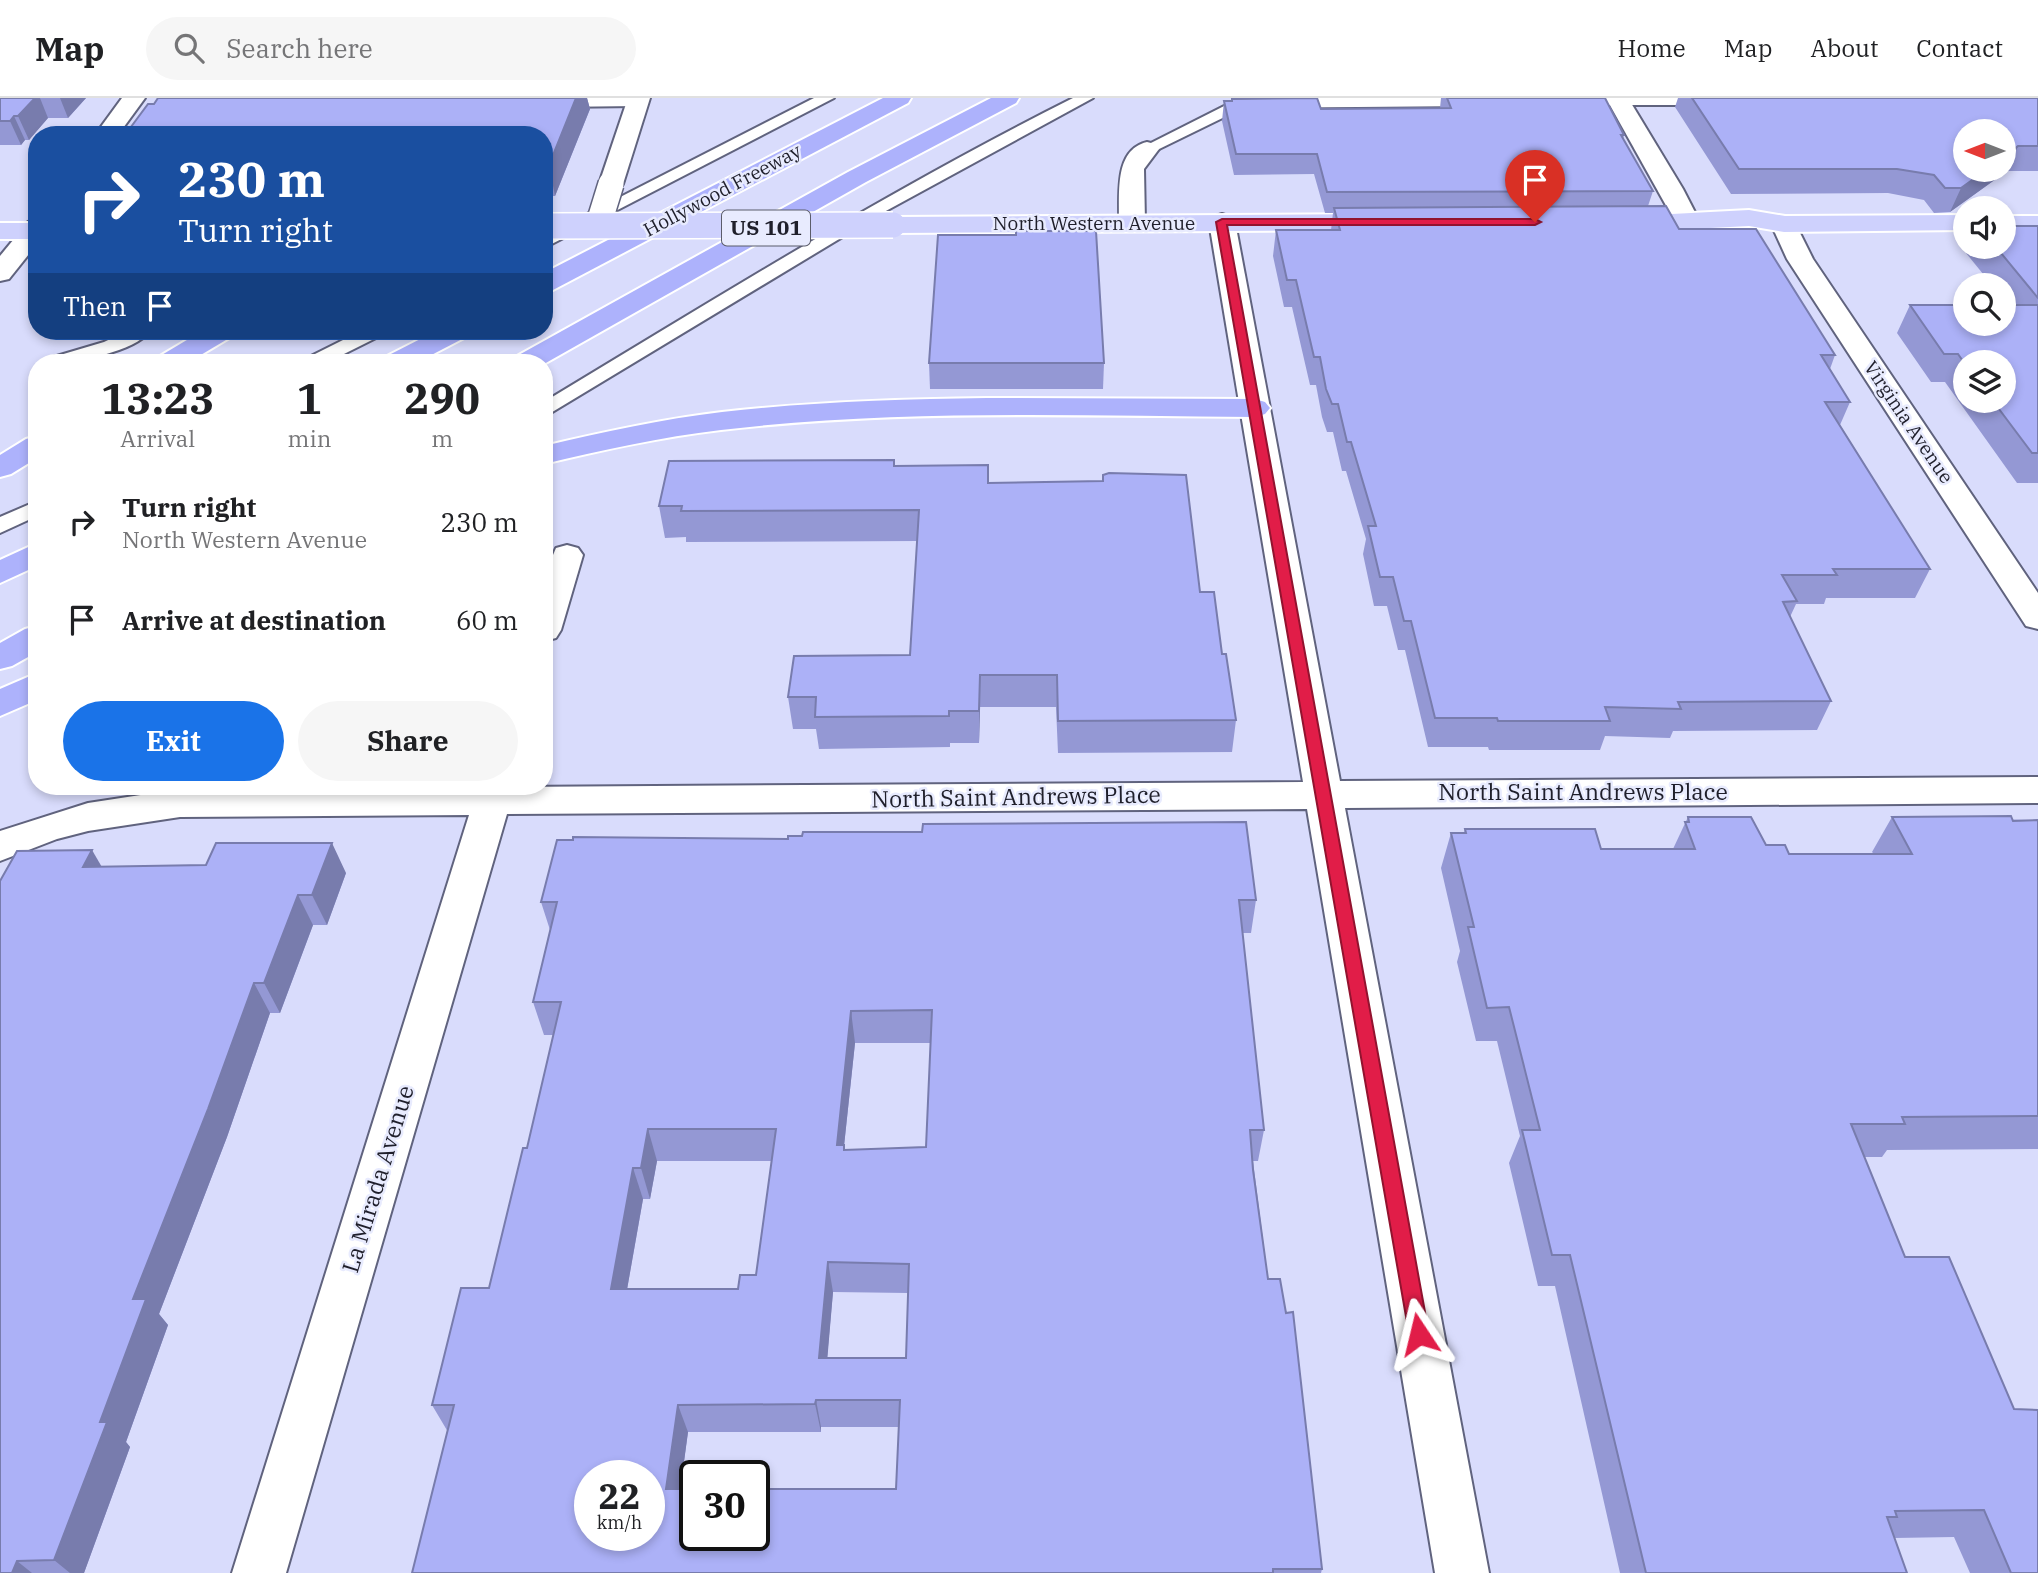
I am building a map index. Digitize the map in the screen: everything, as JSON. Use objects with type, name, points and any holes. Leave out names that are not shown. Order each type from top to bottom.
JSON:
[{"type":"highway","name":"Hollywood Freeway","points":[[553,279],[900,98]]},
{"type":"highway","name":"US 101","points":[[541,354],[857,177],[1008,98]]},
{"type":"highway","points":[[183,354],[206,340]]},
{"type":"highway","points":[[412,354],[439,340]]},
{"type":"highway","points":[[553,453],[680,425],[795,413],[957,408],[1255,408]]},
{"type":"highway","points":[[0,468],[28,451]]},
{"type":"highway","points":[[0,573],[28,559]]},
{"type":"highway","points":[[0,658],[28,642]]},
{"type":"highway","points":[[0,704],[28,690]]},
{"type":"main road","name":"North Western Avenue","points":[[553,226],[1402,222]]},
{"type":"main road","points":[[1605,222],[1687,222],[1706,229],[1739,231],[1774,229],[1784,224],[1953,223]]},
{"type":"main road","points":[[2016,223],[2038,224]]},
{"type":"main road","points":[[0,231],[28,230]]},
{"type":"street","points":[[1617,99],[1671,189],[1687,222]]},
{"type":"street","points":[[598,226],[639,100]]},
{"type":"street","points":[[115,126],[138,102]]},
{"type":"street","points":[[1132,223],[1132,169],[1147,149]]},
{"type":"street","points":[[1222,222],[1462,1573]]},
{"type":"street","name":"Virginia Avenue","points":[[1784,224],[1808,272],[2038,618]]},
{"type":"street","points":[[0,274],[28,240]]},
{"type":"street","points":[[553,602],[568,555]]},
{"type":"street","name":"North Saint Andrews Place","points":[[553,794],[2038,790]]},
{"type":"street","name":"North Saint Andrews Place","points":[[0,847],[64,821],[121,808],[464,795]]},
{"type":"street","name":"La Mirada Avenue","points":[[259,1573],[495,795]]},
{"type":"lane","points":[[553,238],[825,98]]},
{"type":"lane","points":[[553,406],[913,189],[1085,98]]},
{"type":"lane","points":[[539,102],[639,100]]},
{"type":"lane","points":[[1578,100],[1730,100]]},
{"type":"lane","points":[[1147,149],[1240,103],[1487,101]]},
{"type":"lane","points":[[84,354],[123,340]]},
{"type":"lane","points":[[330,354],[357,340]]},
{"type":"lane","points":[[0,526],[28,512]]},
{"type":"building","points":[[0,98],[35,98],[18,116],[14,116],[10,121],[0,121]]},
{"type":"building","points":[[158,98],[576,98],[553,155],[553,126],[132,126],[148,104],[154,104]]},
{"type":"building","points":[[1317,98],[1321,109],[1451,108],[1447,98],[1605,98],[1624,135],[1621,135],[1653,191],[1327,192],[1317,154],[1236,154],[1224,101]]},
{"type":"building","points":[[1692,98],[2038,98],[2038,146],[2016,148],[2016,119],[1953,119],[1953,182],[1969,182],[1961,188],[1945,188],[1934,175],[1897,169],[1739,169]]},
{"type":"building","points":[[1666,206],[1679,229],[1756,229],[1835,355],[1821,355],[1850,402],[1825,402],[1930,569],[1833,569],[1837,575],[1782,575],[1797,601],[1783,602],[1831,701],[1678,702],[1681,709],[1605,707],[1610,721],[1435,718],[1411,621],[1404,621],[1393,577],[1380,577],[1368,526],[1376,526],[1351,442],[1347,442],[1338,404],[1332,404],[1326,389],[1320,357],[1314,357],[1296,280],[1287,280],[1276,230],[1340,230],[1334,208]]},
{"type":"building","points":[[2016,226],[2038,226],[2038,298],[2006,259],[2016,259]]},
{"type":"building","points":[[1016,231],[1096,231],[1104,363],[929,363],[938,235],[1016,235]]},
{"type":"building","points":[[1910,305],[1953,305],[1953,336],[2016,336],[2016,305],[2038,305],[2038,453],[2032,453],[2002,413],[2016,413],[2016,350],[1953,350],[1953,354],[1944,354]]},
{"type":"building","points":[[894,460],[894,466],[988,465],[988,483],[1103,481],[1103,475],[1109,473],[1186,475],[1200,592],[1214,592],[1222,654],[1226,654],[1236,720],[1058,721],[1057,675],[980,675],[979,711],[949,711],[949,716],[815,717],[816,697],[788,697],[794,656],[910,655],[919,510],[681,511],[682,506],[659,506],[669,461]]},
{"type":"building","points":[[2011,816],[2013,821],[2038,820],[2038,1116],[1902,1117],[1905,1124],[1851,1124],[1905,1257],[1949,1257],[2014,1409],[2038,1410],[2038,1573],[2011,1573],[1984,1510],[1895,1511],[1897,1517],[1887,1517],[1907,1573],[1646,1573],[1570,1255],[1552,1255],[1522,1130],[1540,1130],[1509,1007],[1487,1008],[1468,927],[1474,927],[1451,833],[1466,833],[1465,829],[1595,829],[1601,849],[1695,849],[1685,822],[1689,822],[1688,817],[1751,817],[1766,845],[1785,845],[1789,854],[1912,854],[1892,817]]},
{"type":"building","points":[[1246,822],[1256,900],[1239,900],[1264,1130],[1250,1130],[1253,1170],[1268,1279],[1280,1279],[1286,1313],[1293,1312],[1322,1569],[1273,1569],[1273,1573],[412,1573],[454,1405],[432,1405],[461,1288],[489,1288],[523,1148],[527,1148],[561,1002],[533,1002],[557,902],[541,902],[557,840],[573,840],[573,837],[788,839],[788,836],[802,836],[803,832],[922,832],[923,824]],"holes":[[[932,1010],[926,1147],[844,1150],[844,1145],[837,1145],[851,1011]],[[648,1129],[776,1129],[756,1275],[740,1275],[738,1289],[611,1289],[633,1168],[641,1168]],[[828,1262],[909,1264],[906,1358],[819,1358]],[[816,1400],[900,1400],[896,1489],[770,1489],[770,1551],[679,1551],[679,1489],[666,1489],[678,1405],[815,1404]]]},
{"type":"building","points":[[216,843],[332,843],[312,895],[298,895],[264,983],[254,983],[133,1299],[146,1299],[100,1422],[107,1422],[54,1560],[17,1561],[12,1573],[0,1573],[0,881],[17,851],[92,850],[83,867],[206,865]]},
{"type":"route","points":[[1419,1334],[1222,222],[1535,222]]}]
